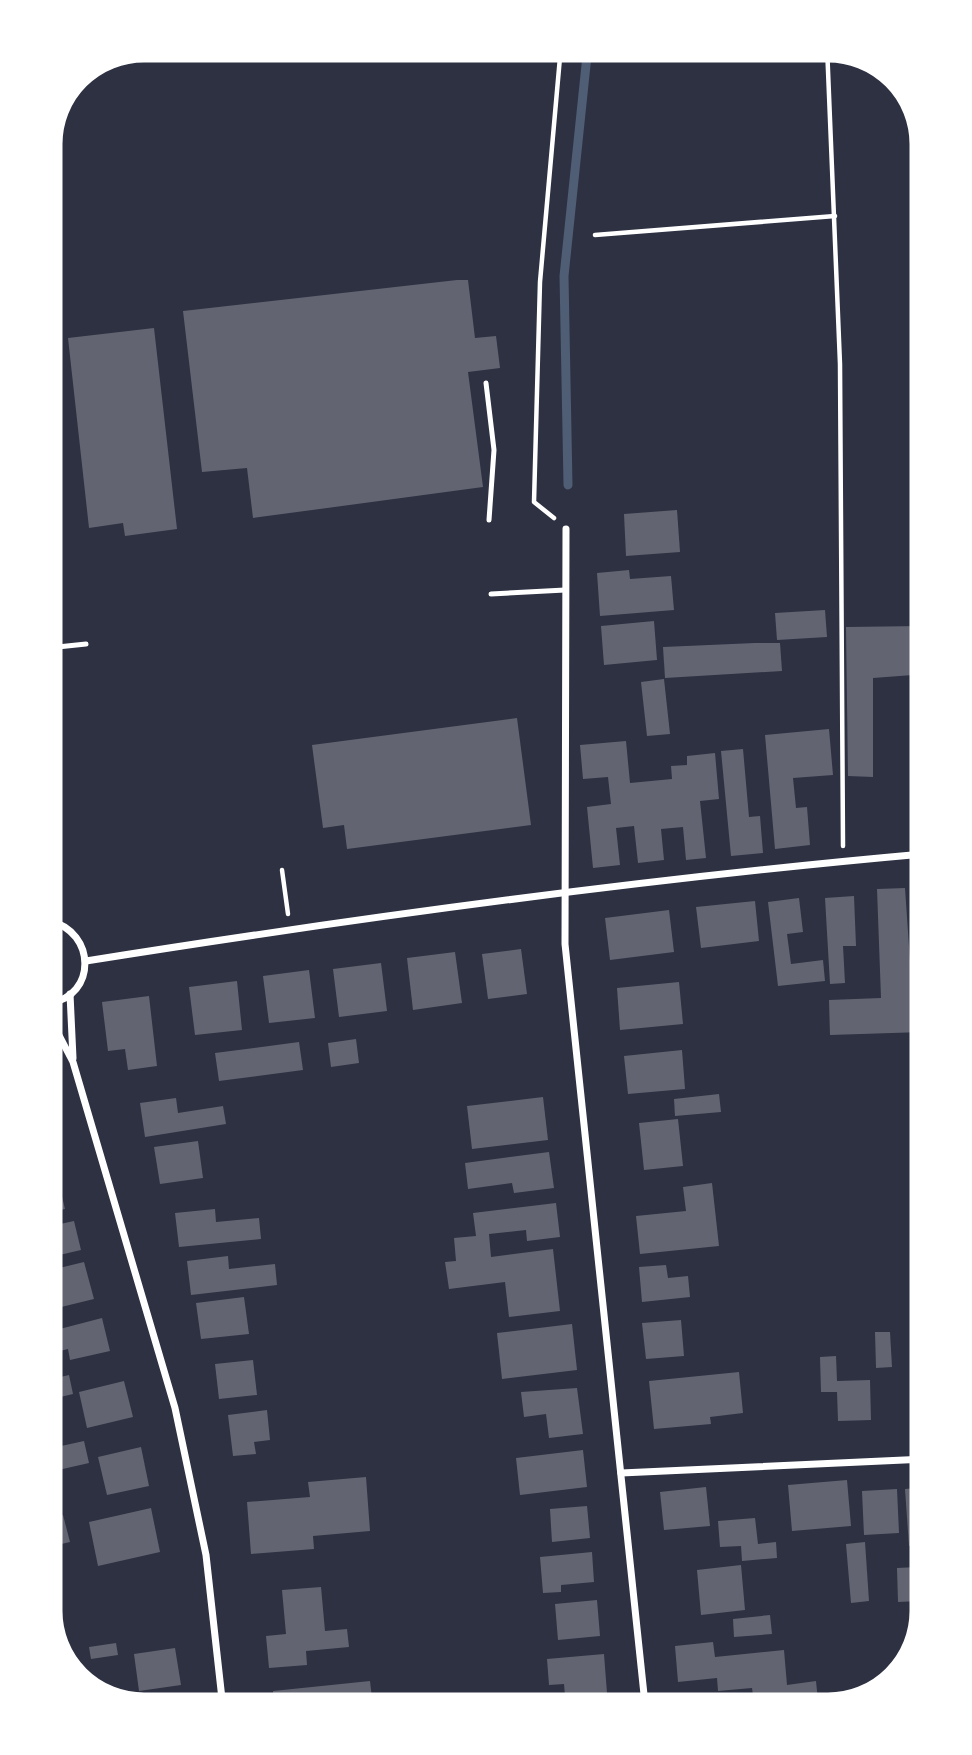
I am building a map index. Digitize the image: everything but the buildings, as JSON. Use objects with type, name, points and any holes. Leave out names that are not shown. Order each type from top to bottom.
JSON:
[{"type":"street","points":[[566,529],[564,893],[569,993],[644,1697]]},
{"type":"street","points":[[86,961],[290,929],[564,893],[914,855]]},
{"type":"street","points":[[58,924],[75,935],[83,947],[86,961],[82,979],[70,994],[58,1001]]},
{"type":"street","points":[[70,994],[73,1062]]},
{"type":"street","points":[[58,1033],[73,1062],[175,1408],[206,1555],[222,1697]]},
{"type":"street","points":[[621,1473],[914,1460]]},
{"type":"lane","points":[[486,383],[494,450],[489,520]]},
{"type":"lane","points":[[491,594],[565,590]]},
{"type":"lane","points":[[58,647],[86,644]]},
{"type":"path","points":[[560,58],[540,282],[534,502],[566,529]]},
{"type":"path","points":[[828,58],[841,390],[843,861]]},
{"type":"path","points":[[595,235],[835,215]]},
{"type":"path","points":[[282,870],[290,929]]},
{"type":"waterway","points":[[568,485],[564,276],[587,58]]}]
